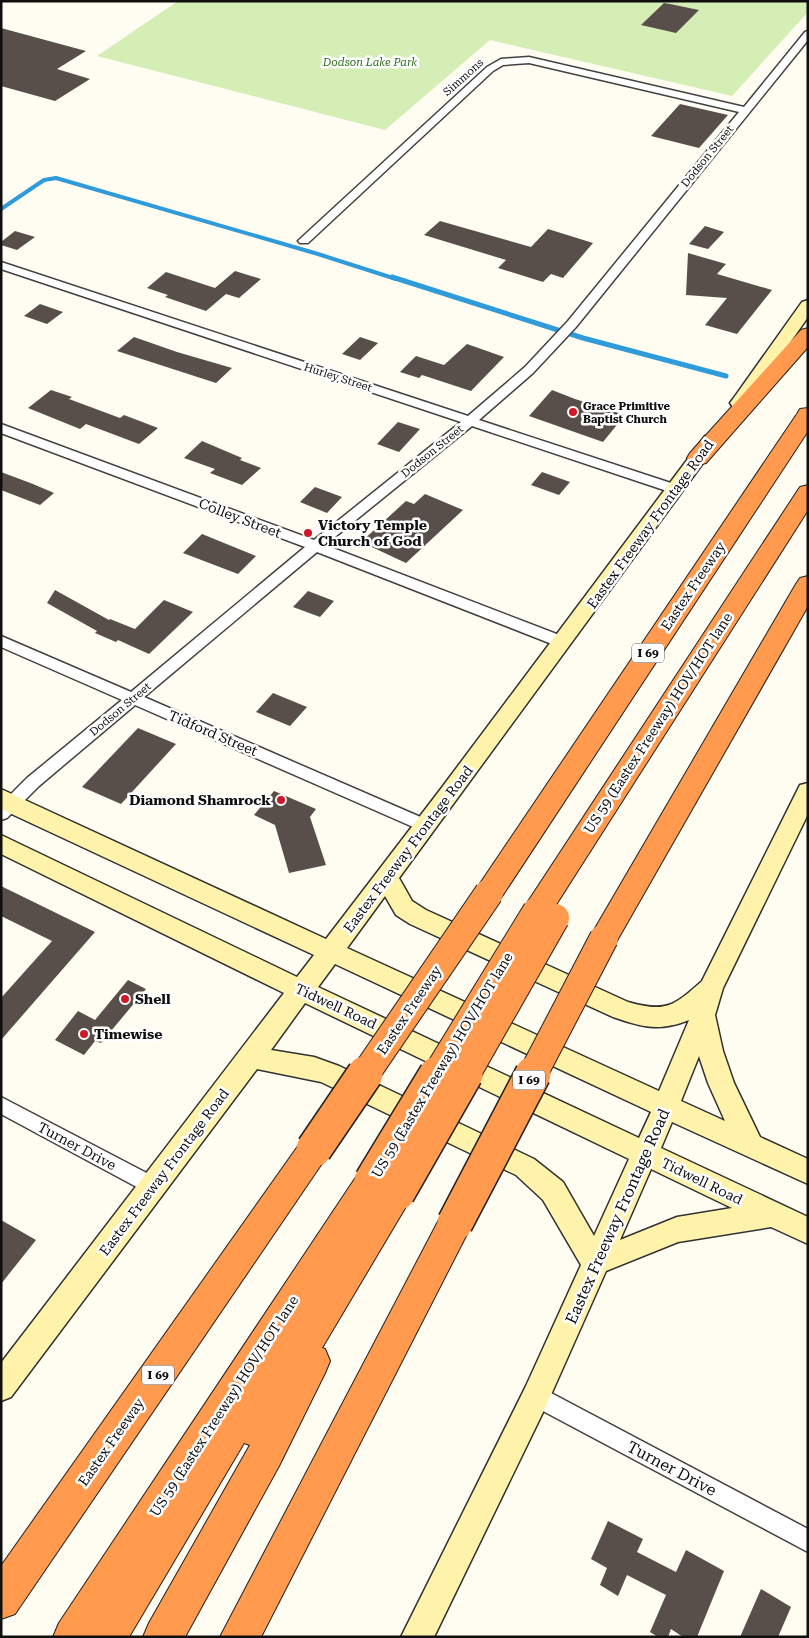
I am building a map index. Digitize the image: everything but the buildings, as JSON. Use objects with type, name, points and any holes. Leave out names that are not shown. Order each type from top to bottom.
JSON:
[{"type":"highway","points":[[698,458],[808,334]]},
{"type":"highway","name":"Eastex Freeway","points":[[1,1600],[314,1149],[488,893],[808,414]]},
{"type":"highway","name":"US 59 (Eastex Freeway) HOV/HOT lane","points":[[73,1637],[384,1187],[708,646],[808,492]]},
{"type":"highway","name":"I 69","points":[[240,1637],[604,938],[808,584]]},
{"type":"highway","points":[[107,1637],[296,1323],[384,1187]]},
{"type":"highway","points":[[126,1637],[384,1187]]},
{"type":"highway","points":[[163,1637],[266,1453],[384,1187]]},
{"type":"main road","name":"Eastex Freeway Frontage Road","points":[[1,1387],[426,826],[757,379],[808,306]]},
{"type":"main road","name":"Eastex Freeway Frontage Road","points":[[417,1637],[536,1396],[594,1262],[666,1106],[703,1015],[711,988],[808,791]]},
{"type":"main road","points":[[5,805],[331,952],[808,1172]]},
{"type":"main road","name":"Tidwell Road","points":[[1,844],[808,1231]]},
{"type":"main road","points":[[387,878],[404,908],[418,917],[629,1012],[659,1019],[675,1015],[687,1009],[711,988]]},
{"type":"main road","points":[[703,1015],[710,1057],[718,1078],[752,1146]]},
{"type":"main road","points":[[251,1057],[322,1071],[525,1167],[552,1191],[566,1211],[594,1262],[677,1230],[772,1214]]},
{"type":"street","name":"Dodson Street","points":[[5,805],[314,546],[470,421],[529,370],[572,324],[808,34]]},
{"type":"street","name":"Simmons","points":[[304,241],[490,68],[501,62],[529,60],[745,110]]},
{"type":"street","name":"Hurley Street","points":[[1,265],[675,489]]},
{"type":"street","name":"Colley Street","points":[[1,428],[562,642]]},
{"type":"street","name":"Tidford Street","points":[[1,641],[426,826]]},
{"type":"street","name":"Turner Drive","points":[[1,1105],[153,1186]]},
{"type":"street","name":"Turner Drive","points":[[536,1396],[808,1541]]},
{"type":"green space","name":"Dodson Lake Park","points":[[178,1],[808,1],[808,12],[732,96],[490,40],[385,130],[97,56]]},
{"type":"waterway","points":[[1,209],[44,180],[56,178],[318,254],[396,279]]},
{"type":"waterway","points":[[392,277],[583,338],[726,376]]},
{"type":"place","name":"Grace Primitive Baptist Church","points":[[573,412]]},
{"type":"place","name":"Victory Temple Church of God","points":[[308,533]]},
{"type":"place","name":"Diamond Shamrock","points":[[281,800]]},
{"type":"place","name":"Shell","points":[[125,999]]},
{"type":"place","name":"Timewise","points":[[84,1034]]}]
